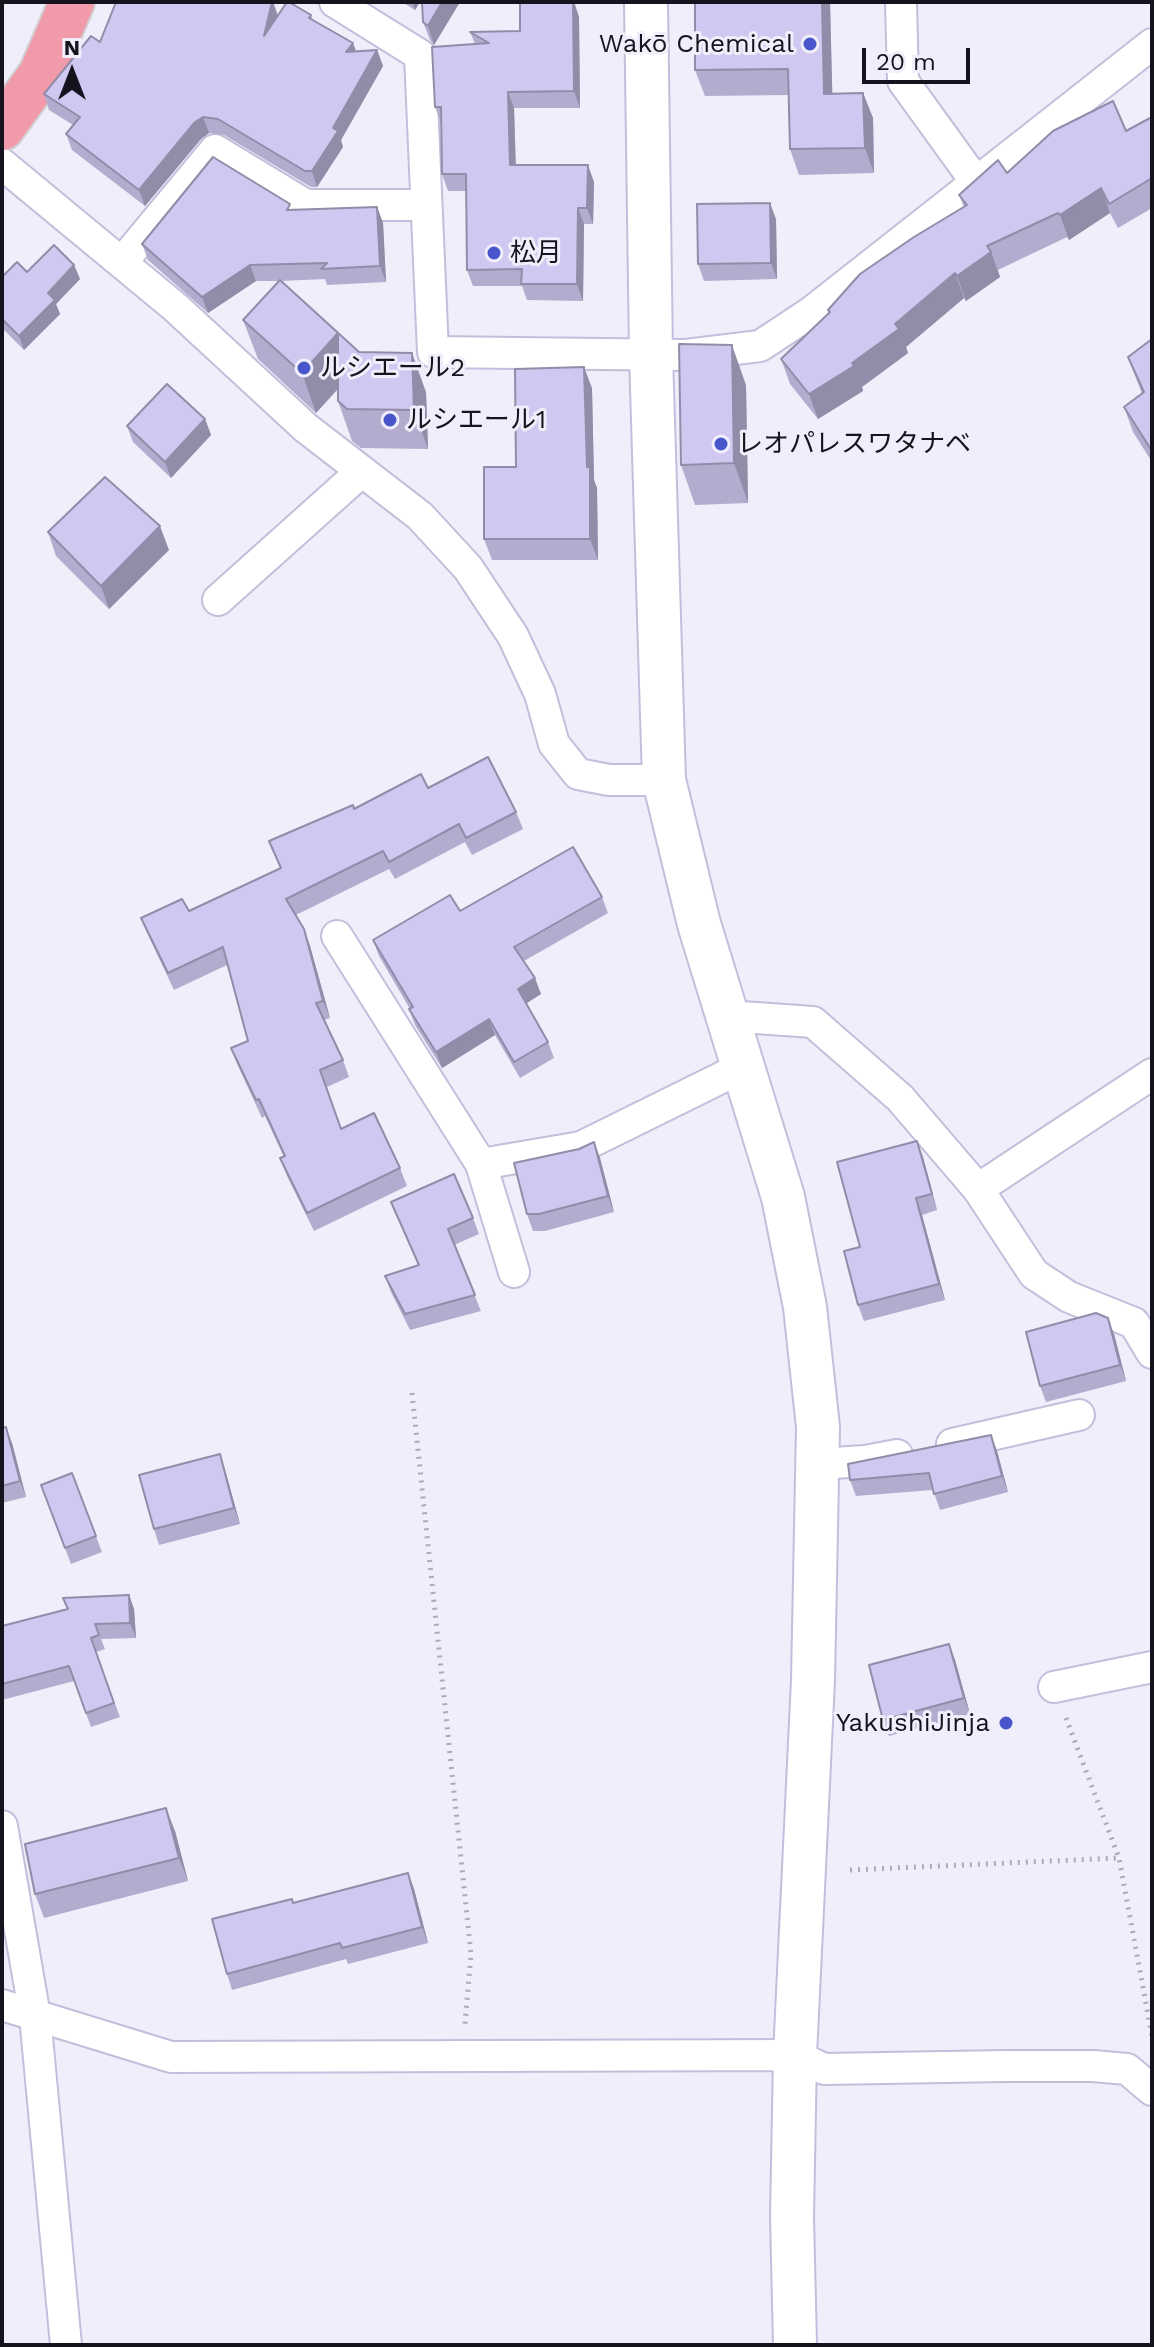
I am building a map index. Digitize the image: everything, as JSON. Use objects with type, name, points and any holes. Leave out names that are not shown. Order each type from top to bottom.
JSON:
[{"type":"main road","points":[[2,128],[41,74],[72,2]]},
{"type":"street","points":[[335,2],[420,55],[433,352],[686,355],[760,346],[810,313],[1152,44]]},
{"type":"street","points":[[646,2],[651,355],[664,780],[699,924],[783,1197],[805,1307],[818,1427],[813,1680],[795,2055],[792,2217],[795,2345]]},
{"type":"street","points":[[901,2],[903,81],[976,182]]},
{"type":"street","points":[[123,261],[215,150],[306,205],[425,205]]},
{"type":"street","points":[[2,164],[123,261],[306,428],[420,516],[468,568],[513,636],[540,694],[554,744],[578,774],[609,780],[664,780]]},
{"type":"street","points":[[218,600],[361,472]]},
{"type":"street","points":[[337,936],[481,1164],[514,1272]]},
{"type":"street","points":[[727,1016],[813,1022],[900,1098],[978,1189],[1034,1274],[1069,1297],[1134,1323],[1152,1353]]},
{"type":"street","points":[[481,1164],[581,1147],[743,1067]]},
{"type":"street","points":[[978,1189],[1152,1074]]},
{"type":"street","points":[[817,1464],[865,1461],[1079,1415]]},
{"type":"street","points":[[1054,1687],[1152,1667]]},
{"type":"street","points":[[2,1826],[35,2016],[66,2345]]},
{"type":"street","points":[[2,2005],[171,2057],[795,2055],[824,2069],[1093,2066],[1127,2069],[1152,2090]]},
{"type":"path","points":[[412,1393],[471,1954],[462,2054]]},
{"type":"path","points":[[1054,1687],[1119,1858],[1152,2036]]},
{"type":"path","points":[[850,1870],[1119,1858]]},
{"type":"building","points":[[116,2],[272,2],[264,36],[289,2],[311,15],[309,18],[353,43],[346,52],[377,50],[333,128],[338,131],[312,171],[305,171],[218,119],[203,117],[195,122],[139,190],[66,134],[80,117],[44,94],[91,36],[100,42]]},
{"type":"building","points":[[422,2],[442,2],[428,26],[423,22]]},
{"type":"building","points":[[520,2],[573,2],[574,91],[508,92],[510,165],[588,165],[587,208],[578,208],[577,284],[521,284],[522,269],[467,270],[466,174],[442,174],[441,107],[435,107],[432,47],[489,43],[470,32],[520,31]]},
{"type":"building","points":[[695,2],[822,2],[824,94],[863,93],[865,148],[790,149],[788,69],[695,70]]},
{"type":"building","points":[[1113,101],[1126,131],[1152,117],[1152,178],[1109,204],[1101,188],[1060,215],[1058,213],[987,246],[991,252],[957,276],[955,273],[895,324],[899,329],[852,363],[854,366],[809,394],[781,359],[830,312],[828,310],[860,274],[967,205],[959,195],[998,160],[1007,173],[1053,131]]},
{"type":"building","points":[[213,157],[290,204],[287,210],[377,207],[380,266],[321,269],[327,263],[250,265],[202,297],[142,244]]},
{"type":"building","points":[[770,203],[771,263],[698,264],[697,204]]},
{"type":"building","points":[[54,245],[74,265],[48,293],[55,300],[19,336],[2,319],[2,277],[17,262],[27,272]]},
{"type":"building","points":[[280,280],[359,352],[412,353],[414,410],[347,409],[338,401],[338,333],[302,373],[243,320]]},
{"type":"building","points":[[1152,339],[1152,451],[1124,407],[1144,392],[1128,357]]},
{"type":"building","points":[[679,344],[732,345],[734,463],[681,465]]},
{"type":"building","points":[[584,367],[587,467],[590,467],[590,539],[484,539],[484,467],[516,467],[515,369]]},
{"type":"building","points":[[167,384],[205,419],[165,462],[127,426]]},
{"type":"building","points":[[105,477],[160,526],[101,586],[48,532]]},
{"type":"building","points":[[488,757],[516,812],[466,838],[459,824],[389,862],[383,851],[286,899],[304,929],[323,1001],[316,1003],[343,1060],[320,1070],[341,1129],[374,1113],[400,1168],[307,1213],[280,1158],[285,1156],[259,1099],[256,1100],[231,1048],[248,1041],[223,947],[168,973],[141,918],[182,899],[189,911],[281,868],[269,841],[353,805],[354,809],[421,774],[428,788]]},
{"type":"building","points":[[573,847],[602,897],[514,947],[535,978],[518,989],[548,1042],[514,1062],[489,1019],[436,1052],[409,1009],[413,1007],[373,940],[450,895],[460,911]]},
{"type":"building","points":[[917,1141],[932,1194],[916,1198],[939,1284],[858,1305],[844,1251],[860,1247],[837,1162]]},
{"type":"building","points":[[594,1142],[608,1196],[539,1214],[527,1214],[514,1163],[579,1149]]},
{"type":"building","points":[[454,1174],[473,1218],[448,1229],[475,1295],[405,1314],[385,1276],[419,1265],[391,1202]]},
{"type":"building","points":[[1096,1313],[1108,1318],[1120,1365],[1040,1386],[1026,1332]]},
{"type":"building","points":[[6,1427],[20,1481],[2,1486],[2,1428]]},
{"type":"building","points":[[991,1435],[1002,1476],[934,1494],[929,1473],[850,1480],[848,1464]]},
{"type":"building","points":[[220,1454],[234,1508],[154,1529],[139,1475]]},
{"type":"building","points":[[72,1473],[96,1536],[65,1548],[41,1485]]},
{"type":"building","points":[[129,1595],[130,1623],[95,1624],[99,1635],[91,1638],[114,1703],[86,1713],[69,1666],[2,1684],[2,1626],[68,1609],[63,1598]]},
{"type":"building","points":[[949,1644],[964,1698],[883,1720],[869,1665]]},
{"type":"building","points":[[166,1808],[179,1858],[35,1894],[25,1844]]},
{"type":"building","points":[[408,1873],[422,1927],[342,1948],[340,1943],[227,1974],[212,1919],[292,1899],[293,1903]]},
{"type":"place","name":"Wakō Chemical","points":[[810,44]]},
{"type":"place","name":"松月","points":[[494,253]]},
{"type":"place","name":"ルシエール2","points":[[304,368]]},
{"type":"place","name":"ルシエール1","points":[[390,420]]},
{"type":"place","name":"レオパレスワタナベ","points":[[721,444]]},
{"type":"place","name":"YakushiJinja","points":[[1006,1723]]}]
